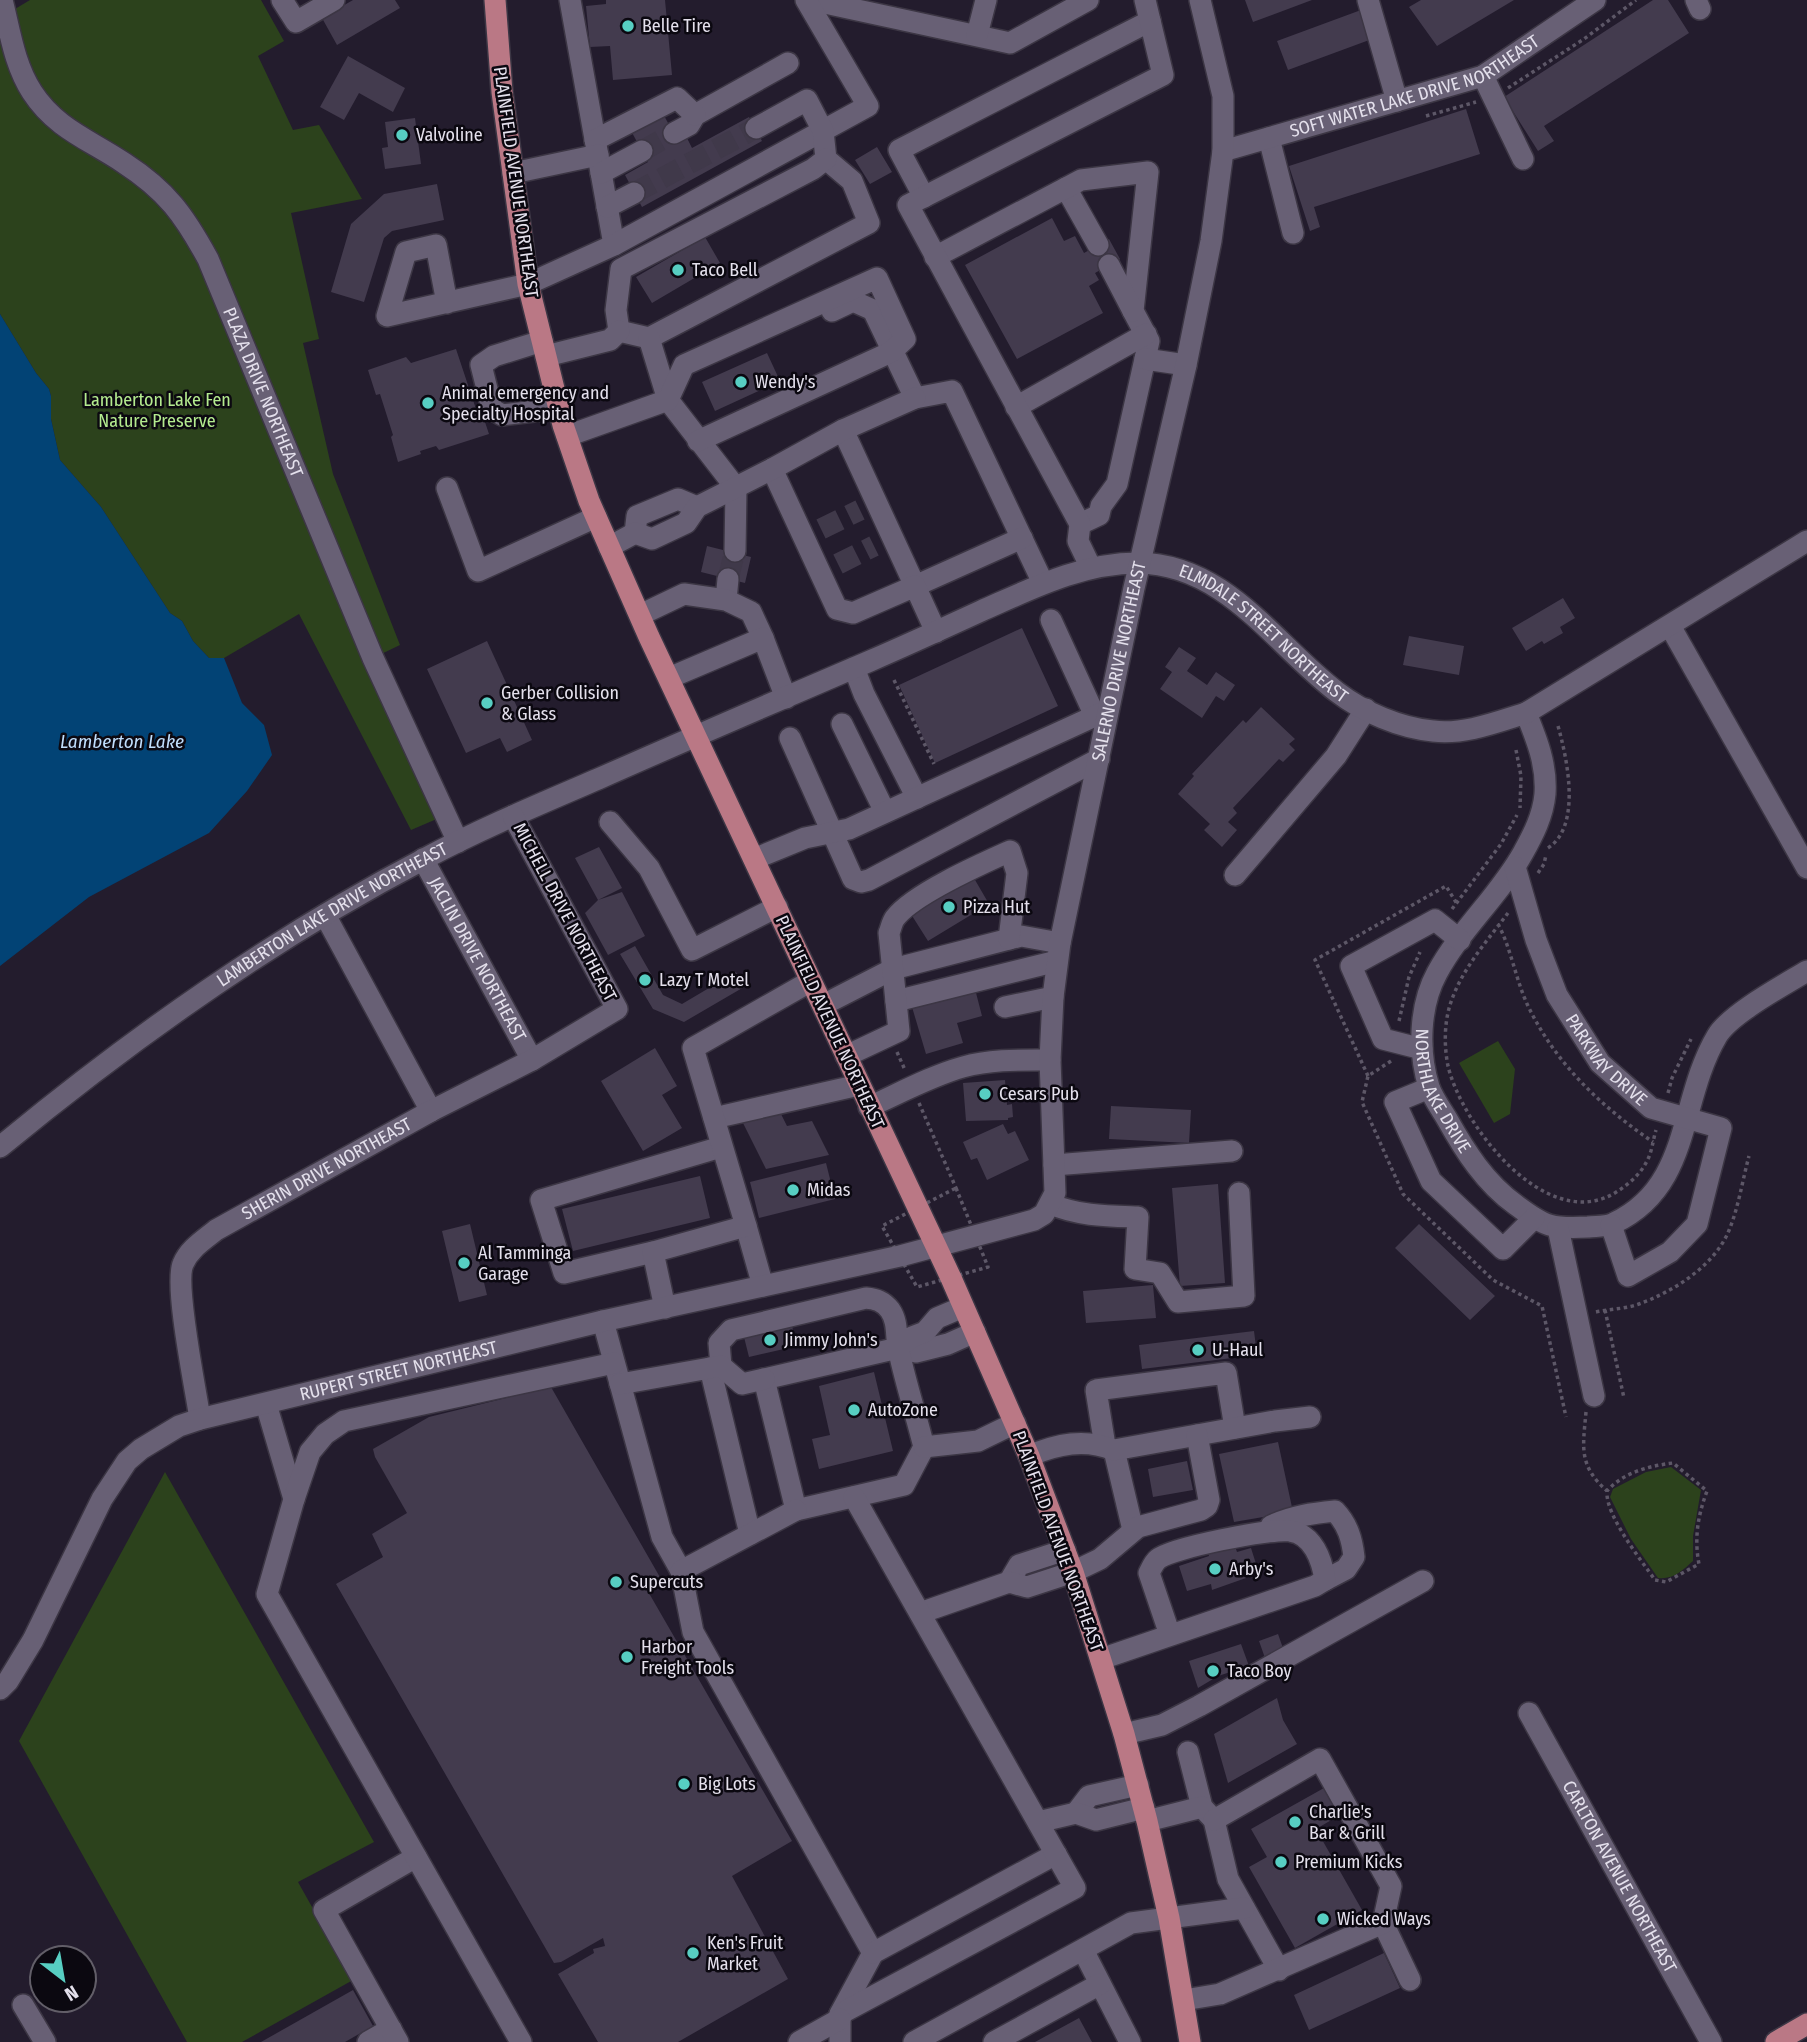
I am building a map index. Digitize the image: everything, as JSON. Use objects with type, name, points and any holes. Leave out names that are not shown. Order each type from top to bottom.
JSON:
[{"type":"main road","name":"PLAINFIELD AVENUE NORTHEAST","points":[[495,0],[502,92],[528,284],[567,436],[609,547],[964,1307],[1015,1423],[1065,1550],[1124,1734],[1146,1815],[1184,2000],[1186,2041]]},
{"type":"main road","points":[[1785,2040],[1807,2024]]},
{"type":"street","name":"PLAZA DRIVE NORTHEAST","points":[[2,0],[14,55],[32,92],[60,124],[89,144],[123,162],[159,189],[187,219],[208,259],[373,658],[458,842]]},
{"type":"street","points":[[282,0],[296,22],[334,0]]},
{"type":"street","points":[[570,0],[614,245]]},
{"type":"street","points":[[447,303],[528,284],[614,245],[868,106],[806,0]]},
{"type":"street","points":[[811,0],[1010,43],[1088,0]]},
{"type":"street","points":[[977,35],[986,0]]},
{"type":"street","points":[[1091,568],[1077,541],[1080,524],[908,205],[1163,75],[1145,0]]},
{"type":"street","name":"SALERNO DRIVE NORTHEAST","points":[[1051,1204],[1055,1193],[1050,1060],[1053,997],[1059,952],[1099,759],[1102,713],[1186,365],[1211,241],[1223,151],[1223,96],[1200,0]]},
{"type":"street","points":[[1368,0],[1397,101]]},
{"type":"street","name":"SOFT WATER LAKE DRIVE NORTHEAST","points":[[1223,151],[1483,76],[1595,0]]},
{"type":"street","points":[[924,197],[899,150],[1150,21]]},
{"type":"street","points":[[674,133],[689,125],[695,115],[788,63]]},
{"type":"street","points":[[1483,76],[1523,159]]},
{"type":"street","points":[[598,156],[677,98],[695,115]]},
{"type":"street","points":[[618,331],[649,338],[849,236],[869,223],[852,181],[826,159],[822,131],[807,100],[755,128]]},
{"type":"street","points":[[1269,138],[1293,233]]},
{"type":"street","points":[[513,173],[598,156],[642,151]]},
{"type":"street","points":[[559,408],[502,415],[492,409],[481,365],[494,356],[610,340],[618,331],[616,310],[621,270],[813,169],[826,159]]},
{"type":"street","points":[[935,257],[1082,180],[1148,172],[1133,311]]},
{"type":"street","points":[[1066,188],[1098,245]]},
{"type":"street","points":[[607,207],[634,192]]},
{"type":"street","points":[[1080,524],[1099,515],[1101,506],[1117,484],[1149,341],[1109,265]]},
{"type":"street","points":[[567,436],[668,400],[684,365],[877,278],[905,339],[891,352],[698,441]]},
{"type":"street","points":[[684,365],[704,366],[780,336],[853,302],[873,310],[915,398]]},
{"type":"street","points":[[1016,407],[1146,334]]},
{"type":"street","points":[[649,338],[668,400],[736,488],[735,551]]},
{"type":"street","points":[[1145,359],[1186,365]]},
{"type":"street","points":[[609,547],[635,533],[637,516],[678,499],[697,507],[772,470],[843,430],[915,398],[951,390],[1043,583]]},
{"type":"street","points":[[843,430],[868,506],[883,541],[915,586],[936,632]]},
{"type":"street","points":[[772,470],[813,533],[829,568],[837,609],[853,612],[1022,538]]},
{"type":"street","points":[[447,488],[478,571],[596,517]]},
{"type":"street","name":"ELMDALE STREET NORTHEAST","points":[[696,736],[1043,583],[1091,568],[1139,563],[1192,573],[1238,601],[1338,692],[1366,709],[1396,723],[1434,732],[1477,728],[1526,713],[1807,541]]},
{"type":"street","points":[[640,615],[684,594],[727,590],[751,612],[786,698]]},
{"type":"street","points":[[754,859],[805,838],[849,830],[1102,713],[1051,620]]},
{"type":"street","points":[[1671,626],[1807,868]]},
{"type":"street","points":[[669,678],[763,638]]},
{"type":"street","points":[[854,668],[864,694],[917,798]]},
{"type":"street","points":[[1235,875],[1336,756],[1366,709]]},
{"type":"street","name":"NORTHLAKE DRIVE","points":[[1526,713],[1544,761],[1545,796],[1536,829],[1515,867],[1436,974],[1424,1010],[1422,1049],[1429,1088],[1472,1161],[1505,1197],[1534,1218],[1558,1228],[1611,1225],[1637,1210],[1661,1186],[1673,1164],[1685,1118]]},
{"type":"street","points":[[842,724],[885,813]]},
{"type":"street","name":"LAMBERTON LAKE DRIVE NORTHEAST","points":[[0,1147],[120,1052],[255,957],[326,915],[458,842],[696,736]]},
{"type":"street","points":[[790,738],[853,879],[861,882],[1099,759]]},
{"type":"street","name":"MICHELL DRIVE NORTHEAST","points":[[513,816],[617,1009]]},
{"type":"street","points":[[610,821],[649,868],[692,950],[777,907]]},
{"type":"street","points":[[846,1056],[899,1031],[889,933],[893,919],[908,905],[954,878],[1010,851],[1017,873],[1009,939]]},
{"type":"street","name":"JACLIN DRIVE NORTHEAST","points":[[423,859],[532,1060]]},
{"type":"street","name":"PARKWAY DRIVE","points":[[1515,867],[1536,940],[1557,995],[1601,1063],[1651,1108],[1721,1128],[1697,1224],[1670,1252],[1628,1276],[1611,1225]]},
{"type":"street","points":[[326,915],[431,1111]]},
{"type":"street","points":[[1422,1049],[1383,1040],[1351,966],[1435,920],[1460,940]]},
{"type":"street","points":[[823,1005],[892,969],[1021,936],[1059,952]]},
{"type":"street","points":[[896,1000],[1059,952]]},
{"type":"street","points":[[1685,1118],[1697,1079],[1719,1033],[1752,1005],[1807,971]]},
{"type":"street","points":[[763,1286],[693,1048],[811,981]]},
{"type":"street","points":[[1005,1007],[1053,997]]},
{"type":"street","name":"SHERIN DRIVE NORTHEAST","points":[[200,1419],[181,1297],[181,1267],[190,1252],[216,1230],[431,1111],[532,1060],[617,1009]]},
{"type":"street","points":[[869,1107],[965,1066],[1015,1060],[1050,1060]]},
{"type":"street","points":[[714,1118],[859,1085]]},
{"type":"street","points":[[1429,1088],[1395,1102],[1431,1181],[1503,1249],[1534,1218]]},
{"type":"street","points":[[721,1147],[541,1200],[564,1273],[746,1226]]},
{"type":"street","points":[[1054,1166],[1232,1151]]},
{"type":"street","points":[[936,1247],[1024,1224],[1044,1214],[1051,1204],[1067,1211],[1138,1217],[1135,1269],[1160,1273],[1178,1302],[1244,1296],[1239,1193]]},
{"type":"street","points":[[1558,1228],[1594,1396]]},
{"type":"street","name":"RUPERT STREET NORTHEAST","points":[[0,1689],[8,1681],[33,1640],[102,1499],[128,1461],[141,1449],[179,1426],[603,1321],[936,1247]]},
{"type":"street","points":[[653,1252],[665,1308]]},
{"type":"street","points":[[681,1571],[751,1534],[796,1510],[904,1485],[924,1447],[898,1348],[897,1327],[891,1312],[877,1299],[866,1298],[731,1330],[719,1343],[715,1367],[751,1534]]},
{"type":"street","points":[[521,2042],[267,1594],[310,1452],[325,1434],[344,1421],[617,1373],[715,1367],[742,1384],[898,1348],[912,1337],[925,1332],[937,1318],[964,1307]]},
{"type":"street","points":[[603,1321],[662,1537],[681,1571],[693,1632],[873,1953]]},
{"type":"street","points":[[898,1348],[916,1352],[948,1344],[975,1332]]},
{"type":"street","points":[[1133,1531],[1096,1390],[1226,1373],[1235,1428]]},
{"type":"street","points":[[764,1379],[796,1510]]},
{"type":"street","points":[[266,1404],[294,1499]]},
{"type":"street","points":[[1028,1456],[1054,1445],[1095,1443],[1110,1448],[1310,1417]]},
{"type":"street","points":[[924,1447],[978,1441],[1015,1423]]},
{"type":"street","points":[[920,1613],[1009,1582],[1027,1587],[1073,1572],[1100,1559],[1138,1527],[1201,1510],[1207,1506],[1209,1500],[1197,1435]]},
{"type":"street","points":[[799,2042],[1075,1888],[854,1497]]},
{"type":"street","points":[[1101,1659],[1315,1586],[1346,1569],[1354,1557],[1353,1541],[1345,1522],[1335,1511],[1282,1520],[1255,1534]]},
{"type":"street","points":[[1170,1635],[1149,1573],[1158,1558],[1206,1542],[1290,1531],[1307,1539],[1318,1554],[1325,1580]]},
{"type":"street","points":[[1009,1582],[1019,1565],[1065,1550]]},
{"type":"street","points":[[1124,1734],[1162,1724],[1199,1706],[1423,1581]]},
{"type":"street","name":"CARLTON AVENUE NORTHEAST","points":[[1529,1713],[1711,2042]]},
{"type":"street","points":[[1188,1752],[1228,1879],[1279,1970]]},
{"type":"street","points":[[1038,1822],[1076,1813],[1096,1819],[1208,1814],[1320,1759],[1391,1886],[1382,1923],[1410,1980]]},
{"type":"street","points":[[1076,1813],[1089,1796],[1138,1785]]},
{"type":"street","points":[[840,2042],[840,2017],[873,1953],[1056,1854]]},
{"type":"street","points":[[368,2042],[394,2036],[324,1910],[416,1857]]},
{"type":"street","points":[[927,2039],[1131,1923],[1244,1908]]},
{"type":"street","points":[[1184,2000],[1220,1994],[1382,1923]]},
{"type":"street","points":[[1083,1950],[1130,2042]]},
{"type":"street","points":[[994,2042],[1100,1984]]},
{"type":"street","points":[[23,2005],[45,2042]]},
{"type":"path","points":[[894,680],[934,764]]},
{"type":"path","points":[[1368,1076],[1396,1057],[1400,1008],[1409,977],[1422,949],[1501,844],[1520,811],[1521,776],[1516,748]]},
{"type":"path","points":[[1566,1417],[1542,1306],[1493,1280],[1403,1194],[1362,1102],[1368,1076],[1315,960],[1446,886],[1456,903],[1465,910],[1492,919],[1499,926],[1530,1009],[1554,1051],[1581,1083],[1617,1118],[1653,1142]]},
{"type":"path","points":[[1605,1310],[1624,1398]]},
{"type":"path","points":[[1594,1396],[1586,1410],[1583,1447],[1585,1465],[1606,1491],[1606,1500],[1628,1542],[1655,1580],[1667,1582],[1699,1564],[1697,1530],[1707,1490],[1673,1463],[1645,1466],[1606,1491]]},
{"type":"green space","name":"Lamberton Lake Fen Nature Preserve","points":[[30,0],[261,0],[284,41],[258,56],[293,130],[319,125],[362,199],[291,213],[319,339],[303,343],[333,474],[400,645],[373,658],[446,815],[411,830],[299,614],[224,658],[209,658],[193,641],[182,621],[170,613],[101,507],[60,460],[51,419],[49,389],[36,373],[0,314],[0,18]]},
{"type":"green space","points":[[1498,1041],[1515,1069],[1510,1114],[1494,1123],[1459,1063]]},
{"type":"green space","points":[[1671,1467],[1701,1490],[1693,1536],[1693,1561],[1673,1576],[1658,1578],[1631,1539],[1610,1497],[1613,1489],[1646,1472]]},
{"type":"green space","points":[[165,1472],[374,1842],[298,1882],[353,1980],[242,2042],[187,2042],[19,1741]]},
{"type":"water","name":"Lamberton Lake","points":[[0,314],[36,373],[49,389],[51,419],[60,460],[101,507],[170,613],[182,621],[193,641],[209,658],[224,658],[242,703],[264,725],[272,755],[247,791],[209,833],[89,897],[0,966]]},
{"type":"building","points":[[353,0],[395,0],[400,8],[337,45],[322,18]]},
{"type":"building","name":"Belle Tire","points":[[606,0],[665,0],[672,75],[613,80],[610,46],[590,47],[586,6],[606,4]]},
{"type":"building","points":[[1245,0],[1312,0],[1253,22]]},
{"type":"building","points":[[1421,0],[1514,0],[1437,46],[1409,7]]},
{"type":"building","points":[[1653,0],[1668,0],[1689,33],[1544,126],[1554,141],[1538,151],[1504,97]]},
{"type":"building","points":[[1361,10],[1372,39],[1288,70],[1277,41]]},
{"type":"building","points":[[348,56],[405,88],[393,112],[359,93],[344,120],[320,107]]},
{"type":"building","points":[[1466,109],[1480,154],[1314,207],[1320,227],[1310,231],[1289,166]]},
{"type":"building","points":[[662,112],[678,141],[686,136],[692,148],[749,117],[762,141],[642,207],[625,175],[648,162],[630,129]]},
{"type":"building","name":"Valvoline","points":[[415,118],[421,164],[385,169],[382,148],[388,147],[385,122]]},
{"type":"building","points":[[877,147],[892,172],[870,184],[855,160]]},
{"type":"building","points":[[437,184],[444,220],[392,231],[384,238],[364,302],[331,292],[351,224],[384,194]]},
{"type":"building","points":[[1052,218],[1064,241],[1075,236],[1084,253],[1109,239],[1120,259],[1095,273],[1099,280],[1089,286],[1103,313],[1017,359],[965,265]]},
{"type":"building","name":"Taco Bell","points":[[705,237],[720,263],[652,303],[636,277]]},
{"type":"building","name":"Animal emergency and Specialty Hospital","points":[[456,349],[477,412],[481,410],[489,434],[439,450],[436,446],[398,462],[380,394],[376,395],[368,370],[406,357],[411,363]]},
{"type":"building","name":"Wendy's","points":[[767,353],[780,381],[715,411],[702,382]]},
{"type":"building","points":[[707,546],[751,557],[745,583],[701,572]]},
{"type":"building","points":[[1563,598],[1575,618],[1560,627],[1563,633],[1526,651],[1512,628]]},
{"type":"building","points":[[1022,628],[1058,706],[935,763],[899,685]]},
{"type":"building","points":[[1409,636],[1464,646],[1459,675],[1403,665]]},
{"type":"building","points":[[487,641],[532,740],[507,752],[500,738],[466,753],[427,669]]},
{"type":"building","points":[[1179,647],[1196,658],[1187,671],[1207,685],[1216,672],[1235,685],[1224,701],[1216,696],[1202,718],[1160,689],[1172,672],[1165,667]]},
{"type":"building","points":[[1261,707],[1295,739],[1289,744],[1295,750],[1283,762],[1279,759],[1233,808],[1237,813],[1228,822],[1237,830],[1222,847],[1204,830],[1210,824],[1178,794],[1194,776],[1192,774],[1243,720],[1246,723]]},
{"type":"building","points":[[599,847],[622,888],[598,900],[575,858]]},
{"type":"building","name":"Pizza Hut","points":[[971,873],[989,904],[928,941],[909,911]]},
{"type":"building","name":"Lazy T Motel","points":[[622,892],[645,936],[608,955],[585,913],[598,900]]},
{"type":"building","name":"Lazy T Motel","points":[[635,946],[663,995],[682,1004],[736,972],[744,987],[684,1022],[653,1009],[620,954]]},
{"type":"building","points":[[975,989],[982,1016],[957,1023],[963,1043],[926,1054],[912,1007]]},
{"type":"building","points":[[655,1048],[677,1086],[662,1095],[682,1128],[643,1151],[601,1081]]},
{"type":"building","name":"Cesars Pub","points":[[1005,1080],[1007,1105],[1012,1104],[1013,1117],[1008,1120],[966,1121],[963,1083]]},
{"type":"building","points":[[1111,1106],[1191,1110],[1189,1143],[1109,1139]]},
{"type":"building","points":[[781,1114],[787,1126],[812,1121],[829,1155],[766,1169],[743,1123]]},
{"type":"building","points":[[1003,1124],[1008,1134],[1015,1131],[1029,1160],[987,1180],[977,1158],[971,1160],[963,1142]]},
{"type":"building","name":"Midas","points":[[826,1163],[835,1199],[759,1218],[750,1182]]},
{"type":"building","points":[[700,1176],[710,1218],[573,1251],[562,1209]]},
{"type":"building","points":[[1218,1184],[1225,1283],[1180,1286],[1172,1188]]},
{"type":"building","name":"Al Tamminga Garage","points":[[470,1224],[487,1295],[459,1302],[442,1231]]},
{"type":"building","points":[[1419,1224],[1495,1296],[1470,1320],[1395,1248]]},
{"type":"building","points":[[1153,1285],[1156,1318],[1086,1323],[1083,1291]]},
{"type":"building","name":"Jimmy John's","points":[[791,1322],[797,1346],[749,1357],[743,1333]]},
{"type":"building","name":"U-Haul","points":[[1254,1331],[1257,1355],[1142,1369],[1139,1345]]},
{"type":"building","name":"AutoZone","points":[[874,1372],[893,1451],[819,1469],[812,1439],[830,1435],[819,1386]]},
{"type":"building","points":[[551,1387],[661,1579],[646,1588],[792,1841],[732,1876],[788,1979],[678,2042],[598,2042],[558,1974],[594,1953],[593,1949],[605,1946],[603,1938],[561,1962],[554,1963],[336,1584],[383,1557],[372,1534],[407,1513],[373,1449],[429,1417]]},
{"type":"building","points":[[1278,1442],[1293,1512],[1234,1522],[1219,1454]]},
{"type":"building","points":[[1187,1461],[1193,1490],[1153,1497],[1148,1469]]},
{"type":"building","name":"Arby's","points":[[1235,1546],[1237,1552],[1251,1548],[1257,1567],[1243,1571],[1246,1578],[1212,1590],[1211,1584],[1187,1591],[1179,1566],[1209,1556],[1208,1553]]},
{"type":"building","points":[[1278,1634],[1284,1651],[1265,1658],[1259,1641]]},
{"type":"building","name":"Taco Boy","points":[[1241,1644],[1249,1666],[1218,1676],[1198,1688],[1189,1661]]},
{"type":"building","points":[[1277,1698],[1283,1720],[1297,1744],[1228,1783],[1214,1734]]},
{"type":"building","points":[[1324,1788],[1340,1815],[1316,1829],[1362,1910],[1295,1948],[1249,1867],[1267,1857],[1251,1829]]},
{"type":"building","points":[[1384,1953],[1400,1988],[1309,2030],[1294,1995]]},
{"type":"building","points":[[353,1990],[373,2026],[345,2042],[261,2042]]},
{"type":"building","points":[[1079,2018],[1092,2042],[1035,2042]]},
{"type":"tunnel","points":[[634,193],[756,128]]},
{"type":"tunnel","points":[[642,151],[674,133]]},
{"type":"tunnel","points":[[821,529],[860,510]]},
{"type":"tunnel","points":[[838,564],[874,546]]},
{"type":"tunnel","points":[[728,579],[735,551]]},
{"type":"place","name":"Belle Tire","points":[[628,26]]},
{"type":"place","name":"Valvoline","points":[[402,135]]},
{"type":"place","name":"Taco Bell","points":[[678,270]]},
{"type":"place","name":"Wendy's","points":[[741,382]]},
{"type":"place","name":"Animal emergency and Specialty Hospital","points":[[428,403]]},
{"type":"place","name":"Gerber Collision & Glass","points":[[487,703]]},
{"type":"place","name":"Pizza Hut","points":[[949,907]]},
{"type":"place","name":"Lazy T Motel","points":[[645,980]]},
{"type":"place","name":"Cesars Pub","points":[[985,1094]]},
{"type":"place","name":"Midas","points":[[793,1190]]},
{"type":"place","name":"Al Tamminga Garage","points":[[464,1263]]},
{"type":"place","name":"Jimmy John's","points":[[770,1340]]},
{"type":"place","name":"U-Haul","points":[[1198,1350]]},
{"type":"place","name":"AutoZone","points":[[854,1410]]},
{"type":"place","name":"Arby's","points":[[1215,1569]]},
{"type":"place","name":"Supercuts","points":[[616,1582]]},
{"type":"place","name":"Harbor Freight Tools","points":[[627,1657]]},
{"type":"place","name":"Taco Boy","points":[[1213,1671]]},
{"type":"place","name":"Big Lots","points":[[684,1784]]},
{"type":"place","name":"Charlie's Bar & Grill","points":[[1295,1822]]},
{"type":"place","name":"Premium Kicks","points":[[1281,1862]]},
{"type":"place","name":"Wicked Ways","points":[[1323,1919]]},
{"type":"place","name":"Ken's Fruit Market","points":[[693,1953]]}]
